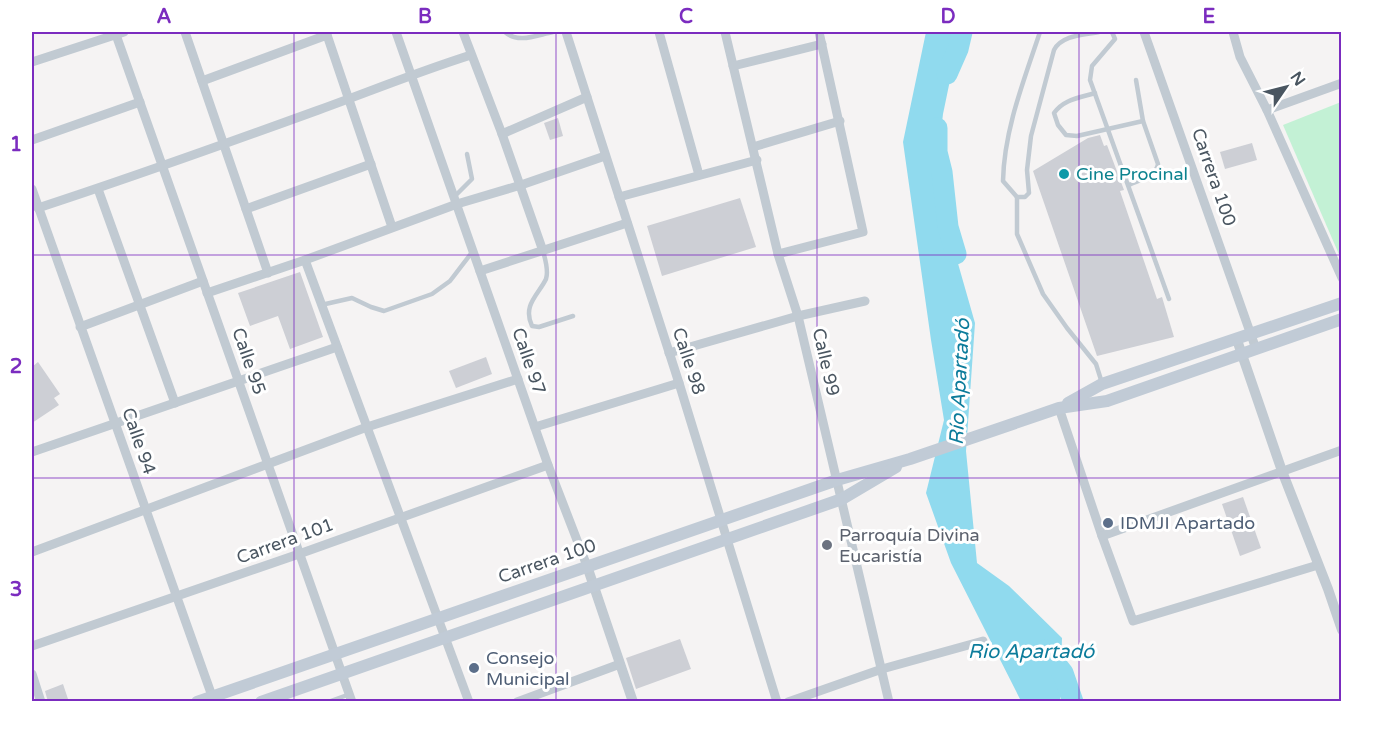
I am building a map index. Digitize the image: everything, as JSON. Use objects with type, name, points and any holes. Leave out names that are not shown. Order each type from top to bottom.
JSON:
[{"type":"main road","name":"Carrera 100","points":[[1059,408],[1102,384],[1341,303]]},
{"type":"main road","name":"Carrera 100","points":[[197,702],[215,699],[334,654],[837,480],[929,453],[1059,408],[1107,401],[1341,319]]},
{"type":"main road","name":"Carrera 100","points":[[261,702],[843,499],[910,459]]},
{"type":"street","points":[[185,32],[268,273]]},
{"type":"street","name":"Calle 97","points":[[396,32],[548,465],[587,566],[633,702]]},
{"type":"street","points":[[463,32],[521,185],[543,251]]},
{"type":"street","name":"Calle 98","points":[[566,32],[722,519],[777,702]]},
{"type":"street","points":[[659,32],[699,175]]},
{"type":"street","name":"Calle 99","points":[[725,32],[778,254],[798,316],[843,499],[889,702]]},
{"type":"street","points":[[778,254],[863,232],[819,32]]},
{"type":"street","name":"Carrera 100","points":[[1144,32],[1256,349]]},
{"type":"street","points":[[1233,32],[1240,57],[1267,110],[1341,278]]},
{"type":"street","points":[[32,62],[118,33]]},
{"type":"street","name":"Calle 95","points":[[118,33],[140,102],[351,698]]},
{"type":"street","points":[[202,81],[326,33],[392,227]]},
{"type":"street","points":[[733,66],[822,44]]},
{"type":"street","points":[[38,208],[163,167],[350,99],[411,74],[471,55]]},
{"type":"street","points":[[1267,110],[1341,83]]},
{"type":"street","points":[[502,134],[587,97]]},
{"type":"street","points":[[32,140],[140,102]]},
{"type":"street","points":[[753,147],[840,121]]},
{"type":"street","points":[[207,293],[305,260],[455,201],[521,185],[605,156]]},
{"type":"street","points":[[619,197],[756,160]]},
{"type":"street","points":[[246,209],[371,164]]},
{"type":"street","name":"Calle 94","points":[[32,189],[176,596],[215,699]]},
{"type":"street","points":[[98,189],[175,403]]},
{"type":"street","points":[[480,271],[627,223]]},
{"type":"street","points":[[305,260],[469,702]]},
{"type":"street","points":[[80,327],[203,281]]},
{"type":"street","points":[[669,353],[798,316],[865,301]]},
{"type":"street","points":[[1237,339],[1282,471],[1341,630]]},
{"type":"street","points":[[32,452],[337,347]]},
{"type":"street","points":[[32,552],[367,427],[518,379]]},
{"type":"street","points":[[535,427],[679,383]]},
{"type":"street","points":[[1059,408],[1102,536],[1134,621],[1318,565]]},
{"type":"street","points":[[1102,536],[1341,450]]},
{"type":"street","name":"Carrera 101","points":[[32,646],[548,465]]},
{"type":"street","points":[[788,702],[882,669],[983,641]]},
{"type":"street","points":[[517,702],[620,664]]},
{"type":"street","points":[[32,674],[41,702]]},
{"type":"lane","points":[[505,32],[518,39],[553,32]]},
{"type":"lane","points":[[1040,32],[1019,92],[1004,160],[1003,181],[1017,197],[1017,234],[1043,294],[1066,328],[1096,364],[1102,384]]},
{"type":"lane","points":[[1017,197],[1028,195],[1030,189],[1027,170],[1030,136],[1054,50],[1058,43],[1065,39],[1099,32]]},
{"type":"lane","points":[[1112,32],[1115,39],[1092,66],[1090,80],[1169,300]]},
{"type":"lane","points":[[1129,185],[1153,174],[1158,164],[1143,121],[1136,80]]},
{"type":"lane","points":[[1095,93],[1069,100],[1060,105],[1054,113],[1058,125],[1066,135],[1077,136],[1143,121]]},
{"type":"lane","points":[[455,201],[472,179],[467,154]]},
{"type":"lane","points":[[321,305],[352,298],[384,310],[432,294],[450,281],[473,251]]},
{"type":"lane","points":[[543,251],[547,270],[546,278],[532,298],[529,320],[532,326],[539,327],[573,316]]},
{"type":"lane","points":[[328,702],[351,698]]},
{"type":"green space","points":[[1341,102],[1341,259],[1283,125]]},
{"type":"water","name":"Rio Apartadó","points":[[926,32],[960,32],[943,114],[935,183],[975,323],[966,451],[977,563],[1009,586],[1062,638],[1060,701],[1021,701],[951,563],[926,493],[944,420],[903,142]]},
{"type":"building","points":[[558,118],[563,136],[550,140],[544,123]]},
{"type":"building","points":[[1100,135],[1104,146],[1107,145],[1124,190],[1120,191],[1157,299],[1162,297],[1174,337],[1097,356],[1033,171],[1088,138]]},
{"type":"building","points":[[1252,143],[1257,160],[1225,169],[1220,152]]},
{"type":"building","points":[[740,198],[756,247],[662,276],[647,226]]},
{"type":"building","points":[[300,272],[323,337],[290,349],[278,316],[250,326],[238,293]]},
{"type":"building","points":[[486,357],[492,374],[456,388],[449,371]]},
{"type":"building","points":[[38,362],[60,394],[54,398],[59,405],[32,423],[32,367]]},
{"type":"building","points":[[1243,497],[1261,548],[1240,556],[1222,504]]},
{"type":"building","points":[[680,639],[691,669],[636,689],[626,658]]},
{"type":"building","points":[[63,684],[69,702],[48,702],[45,691]]},
{"type":"waterway","name":"Río Apartadó","points":[[947,74],[958,49],[962,32]]},
{"type":"waterway","name":"Río Apartadó","points":[[937,128],[937,152],[942,172],[948,227],[956,254]]},
{"type":"waterway","name":"Río Apartadó","points":[[1045,650],[1063,673],[1073,702]]},
{"type":"place","name":"Cine Procinal","points":[[1064,174]]},
{"type":"place","name":"IDMJI Apartado","points":[[1108,523]]},
{"type":"place","name":"Parroquía Divina Eucaristía","points":[[827,545]]},
{"type":"place","name":"Consejo Municipal","points":[[474,668]]}]
